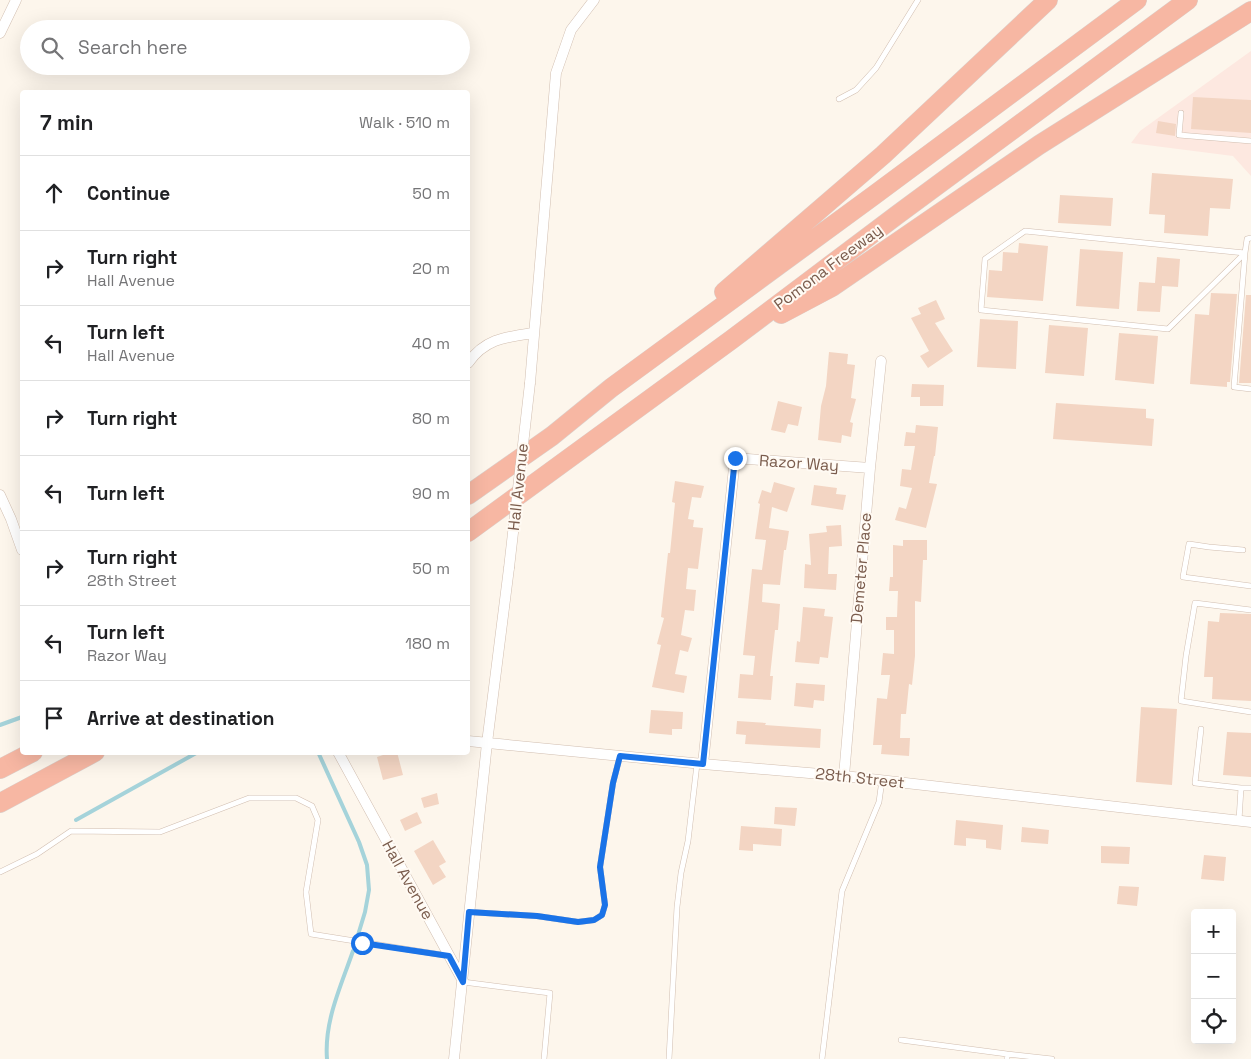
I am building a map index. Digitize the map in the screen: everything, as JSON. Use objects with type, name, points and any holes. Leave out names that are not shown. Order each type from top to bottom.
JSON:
[{"type":"highway","points":[[610,388],[883,155],[1048,0]]},
{"type":"highway","name":"Pomona Freeway","points":[[470,494],[552,436],[610,388],[1137,0]]},
{"type":"highway","name":"Pomona Freeway","points":[[470,531],[732,340],[905,209],[1188,0]]},
{"type":"highway","points":[[732,340],[832,287],[1039,145],[1251,10]]},
{"type":"highway","points":[[0,769],[27,755]]},
{"type":"highway","points":[[0,803],[90,755]]},
{"type":"street","points":[[0,32],[16,0]]},
{"type":"street","name":"Hall Avenue","points":[[454,1059],[487,743],[530,383],[556,73],[571,30],[594,0]]},
{"type":"street","points":[[470,361],[485,345],[504,337],[533,334]]},
{"type":"street","name":"Demeter Place","points":[[844,776],[881,361]]},
{"type":"street","name":"Razor Way","points":[[700,764],[735,458],[870,468]]},
{"type":"street","points":[[0,495],[20,544]]},
{"type":"street","name":"28th Street","points":[[470,741],[844,776],[1251,822]]},
{"type":"street","name":"Hall Avenue","points":[[340,755],[463,982]]},
{"type":"lane","points":[[839,99],[856,90],[876,68],[918,0]]},
{"type":"lane","points":[[1181,113],[1179,135],[1251,141]]},
{"type":"lane","points":[[1025,231],[1245,253],[1168,329],[981,310],[985,260],[1025,231]]},
{"type":"lane","points":[[1251,238],[1247,239],[1245,253],[1234,387],[1251,389]]},
{"type":"lane","points":[[1243,550],[1189,544],[1183,577],[1251,586]]},
{"type":"lane","points":[[1251,610],[1195,603],[1181,701],[1251,712]]},
{"type":"lane","points":[[1201,730],[1196,782],[1251,788]]},
{"type":"lane","points":[[469,912],[537,916],[578,922],[594,920],[602,915],[605,905],[600,867],[613,783],[620,756]]},
{"type":"lane","points":[[669,1059],[677,907],[700,764]]},
{"type":"lane","points":[[822,1059],[842,891],[879,802],[882,780]]},
{"type":"lane","points":[[1238,821],[1241,788]]},
{"type":"lane","points":[[0,872],[37,854],[71,832],[160,832],[248,798],[296,798],[312,806],[318,820],[306,892],[311,934],[449,956]]},
{"type":"lane","points":[[463,982],[550,993],[544,1059]]},
{"type":"lane","points":[[901,1040],[1007,1056],[1052,1059]]},
{"type":"shaded area","points":[[1251,51],[1251,176],[1233,156],[1131,143],[1140,131]]},
{"type":"building","points":[[1193,97],[1251,100],[1251,133],[1191,129]]},
{"type":"building","points":[[1158,121],[1176,124],[1175,136],[1156,133]]},
{"type":"building","points":[[1152,173],[1233,179],[1230,209],[1210,208],[1208,236],[1164,233],[1165,215],[1149,214]]},
{"type":"building","points":[[1060,195],[1113,198],[1111,226],[1058,223]]},
{"type":"building","points":[[1019,243],[1048,246],[1043,301],[987,297],[989,270],[1002,271],[1003,252],[1018,253]]},
{"type":"building","points":[[1080,249],[1123,252],[1119,309],[1076,306]]},
{"type":"building","points":[[1157,257],[1180,259],[1178,287],[1162,286],[1160,312],[1137,311],[1139,282],[1155,283]]},
{"type":"building","points":[[1211,293],[1237,294],[1230,382],[1227,382],[1227,387],[1190,384],[1195,314],[1209,315]]},
{"type":"building","points":[[1246,295],[1251,295],[1251,383],[1239,383]]},
{"type":"building","points":[[936,300],[945,319],[935,323],[953,351],[928,368],[920,356],[929,351],[911,318],[921,314],[918,308]]},
{"type":"building","points":[[980,319],[1018,321],[1016,369],[977,367]]},
{"type":"building","points":[[1049,325],[1088,328],[1084,376],[1045,373]]},
{"type":"building","points":[[1119,333],[1158,336],[1154,384],[1115,380]]},
{"type":"building","points":[[829,352],[848,354],[847,364],[855,365],[851,398],[856,399],[850,422],[853,423],[851,437],[842,435],[841,443],[818,440]]},
{"type":"building","points":[[912,384],[944,385],[943,406],[920,406],[920,397],[911,397]]},
{"type":"building","points":[[778,401],[802,407],[798,426],[788,424],[785,433],[771,430]]},
{"type":"building","points":[[1056,403],[1146,409],[1146,418],[1154,419],[1152,446],[1053,439]]},
{"type":"building","points":[[916,425],[938,427],[935,456],[929,483],[937,484],[926,528],[895,520],[899,507],[906,509],[912,488],[900,486],[902,469],[911,470],[915,446],[904,446],[906,432],[915,433]]},
{"type":"building","points":[[675,481],[704,486],[701,498],[692,497],[688,519],[694,520],[693,527],[703,528],[698,569],[688,568],[686,589],[696,590],[694,611],[685,610],[681,635],[692,638],[688,652],[680,650],[675,674],[687,676],[684,693],[652,687],[661,645],[657,644],[664,618],[661,617],[668,553],[670,553],[675,503],[672,502]]},
{"type":"building","points":[[774,482],[795,488],[787,512],[772,507],[769,528],[789,531],[786,550],[784,550],[780,585],[763,584],[762,602],[780,604],[778,630],[775,630],[770,676],[773,676],[771,700],[738,698],[740,674],[753,675],[755,656],[743,655],[752,569],[762,570],[766,540],[755,539],[760,504],[758,503],[762,490],[771,493]]},
{"type":"building","points":[[814,485],[837,488],[836,494],[846,495],[843,510],[811,505]]},
{"type":"building","points":[[841,525],[842,546],[829,547],[828,574],[837,574],[836,590],[804,588],[805,564],[811,565],[809,534],[827,532],[826,526]]},
{"type":"building","points":[[903,540],[927,540],[927,560],[923,560],[921,602],[915,601],[915,656],[912,685],[909,684],[906,714],[901,714],[900,738],[910,738],[909,756],[881,754],[882,745],[873,745],[877,698],[887,699],[890,675],[881,675],[883,653],[894,654],[894,630],[886,630],[886,617],[897,617],[898,591],[889,591],[890,577],[893,577],[893,545],[903,546]]},
{"type":"building","points":[[803,607],[825,609],[824,616],[833,617],[828,658],[820,657],[819,664],[795,662],[797,641],[800,642]]},
{"type":"building","points":[[1220,613],[1251,614],[1251,701],[1212,699],[1213,677],[1204,677],[1208,621],[1219,622]]},
{"type":"building","points":[[796,683],[825,685],[824,701],[814,700],[813,708],[794,706]]},
{"type":"building","points":[[1141,707],[1177,709],[1172,785],[1136,782]]},
{"type":"building","points":[[651,710],[683,712],[682,729],[672,729],[672,735],[649,733]]},
{"type":"building","points":[[737,721],[821,729],[820,748],[745,744],[746,735],[736,734]]},
{"type":"building","points":[[1227,732],[1251,733],[1251,777],[1223,775]]},
{"type":"building","points":[[398,755],[403,775],[383,780],[377,757]]},
{"type":"building","points":[[437,793],[439,804],[424,808],[421,798]]},
{"type":"building","points":[[775,807],[797,808],[795,826],[774,824]]},
{"type":"building","points":[[417,812],[422,823],[405,831],[400,820]]},
{"type":"building","points":[[956,820],[1003,825],[1001,850],[986,848],[986,840],[966,838],[966,846],[954,845]]},
{"type":"building","points":[[741,826],[782,829],[781,846],[753,844],[753,851],[739,850]]},
{"type":"building","points":[[1022,827],[1049,830],[1048,844],[1021,842]]},
{"type":"building","points":[[433,840],[446,862],[439,866],[446,877],[433,885],[414,851]]},
{"type":"building","points":[[1101,846],[1130,847],[1129,864],[1101,863]]},
{"type":"building","points":[[1204,855],[1226,857],[1224,881],[1201,879]]},
{"type":"building","points":[[1119,886],[1139,887],[1137,906],[1117,904]]},
{"type":"waterway","points":[[0,725],[20,718]]},
{"type":"waterway","points":[[76,820],[193,755]]},
{"type":"waterway","points":[[319,755],[359,842],[367,865],[369,890],[358,935]]},
{"type":"waterway","points":[[327,1059],[328,1031],[331,1017],[353,951]]},
{"type":"route","points":[[362,943],[449,956],[463,982],[469,912],[537,916],[578,922],[594,920],[602,915],[605,905],[600,867],[613,783],[620,756],[703,764],[735,458]]}]
